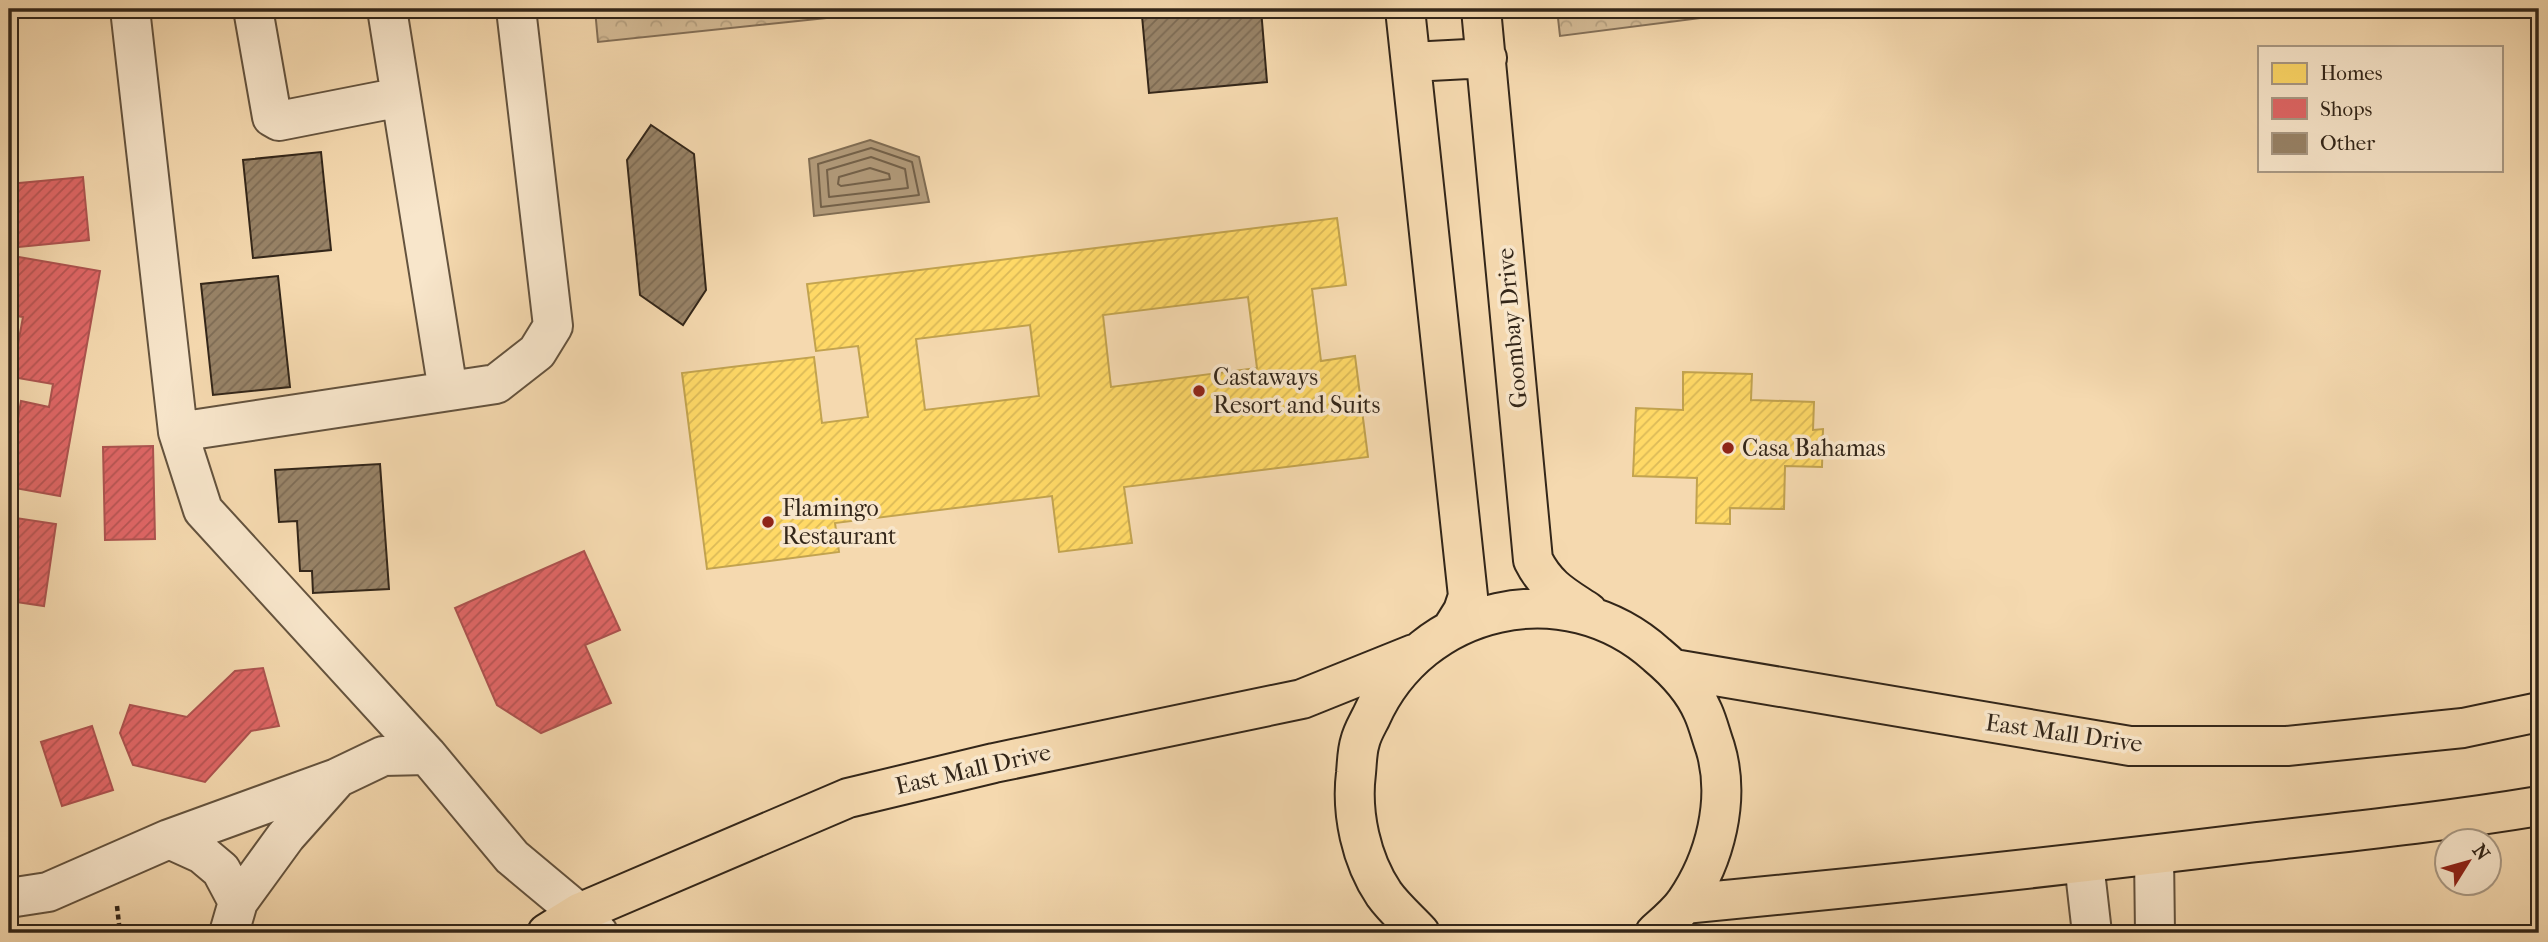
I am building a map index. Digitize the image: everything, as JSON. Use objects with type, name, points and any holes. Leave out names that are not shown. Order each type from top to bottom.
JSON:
[{"type":"main road","points":[[1405,9],[1468,597],[1464,611],[1453,627]]},
{"type":"main road","name":"Goombay Drive","points":[[1481,9],[1534,560],[1541,576],[1552,589],[1597,618]]},
{"type":"main road","points":[[1411,62],[1487,58]]},
{"type":"main road","points":[[1420,933],[1384,894],[1362,847],[1353,794],[1360,742],[1381,694],[1414,654],[1453,627],[1500,611],[1549,608],[1597,618],[1639,638],[1674,669],[1703,711],[1718,760],[1721,811],[1709,860],[1684,904],[1655,933]]},
{"type":"main road","name":"East Mall Drive","points":[[548,933],[589,923],[848,798],[994,762],[1302,699],[1414,654]]},
{"type":"main road","name":"East Mall Drive","points":[[1674,669],[2130,746],[2287,746],[2463,728],[2539,712]]},
{"type":"main road","points":[[1684,904],[2154,855],[2479,816],[2539,806]]},
{"type":"street","points":[[130,9],[178,432],[203,510],[427,755],[512,857],[589,923]]},
{"type":"street","points":[[253,9],[272,117],[279,121],[401,97]]},
{"type":"street","points":[[387,9],[448,391]]},
{"type":"street","points":[[178,432],[496,384],[537,352],[553,326],[516,9]]},
{"type":"street","points":[[9,898],[48,892],[169,839],[337,778],[383,756],[427,755]]},
{"type":"street","points":[[233,918],[286,836],[337,778]]},
{"type":"street","points":[[169,839],[202,854],[222,870],[233,918]]},
{"type":"street","points":[[2154,855],[2155,933]]},
{"type":"street","points":[[2084,863],[2092,933]]},
{"type":"green space","points":[[595,9],[913,9],[598,42]]},
{"type":"green space","points":[[1557,9],[1771,9],[1560,36]]},
{"type":"water","points":[[870,140],[919,157],[929,202],[814,216],[809,159]]},
{"type":"building: Homes","name":"Castaways Resort and Suits","points":[[1337,218],[1346,285],[1312,289],[1321,361],[1355,356],[1368,457],[1124,487],[1132,543],[1059,552],[1052,496],[835,523],[839,552],[707,569],[682,373],[814,357],[822,423],[868,417],[858,346],[816,351],[807,284]],"holes":[[[1248,297],[1257,368],[1111,387],[1103,315]],[[1030,325],[1039,396],[925,410],[916,339]]]},
{"type":"building: Homes","name":"Casa Bahamas","points":[[1683,372],[1752,374],[1751,400],[1814,402],[1813,430],[1823,429],[1822,467],[1785,466],[1784,509],[1730,508],[1730,524],[1696,523],[1697,478],[1633,476],[1636,408],[1683,410]]},
{"type":"building: Shops","points":[[9,9],[53,9],[9,14]]},
{"type":"building: Shops","points":[[83,177],[89,240],[9,248],[9,184]]},
{"type":"building: Shops","points":[[13,256],[100,271],[60,496],[9,487],[9,471],[21,401],[49,407],[53,384],[12,377],[23,317],[9,315],[9,281]]},
{"type":"building: Shops","points":[[153,446],[155,539],[105,540],[103,447]]},
{"type":"building: Shops","points":[[9,517],[56,524],[44,606],[9,601]]},
{"type":"building: Shops","points":[[584,551],[620,630],[585,645],[611,703],[541,733],[497,705],[455,608]]},
{"type":"building: Shops","points":[[263,668],[279,726],[251,731],[205,782],[133,765],[120,733],[130,705],[187,717],[235,671]]},
{"type":"building: Shops","points":[[92,726],[113,790],[62,806],[41,742]]},
{"type":"building: Other","points":[[1261,9],[1267,82],[1149,93],[1142,16]]},
{"type":"building: Other","points":[[651,125],[694,154],[706,290],[683,325],[640,295],[627,160]]},
{"type":"building: Other","points":[[321,152],[331,250],[253,258],[243,160]]},
{"type":"building: Other","points":[[278,276],[290,387],[213,395],[201,284]]},
{"type":"building: Other","points":[[380,464],[389,589],[313,593],[312,571],[300,571],[297,521],[279,522],[275,470]]},
{"type":"place","name":"Castaways Resort and Suits","points":[[1199,391]]},
{"type":"place","name":"Casa Bahamas","points":[[1728,448]]},
{"type":"place","name":"Flamingo Restaurant","points":[[768,522]]}]
